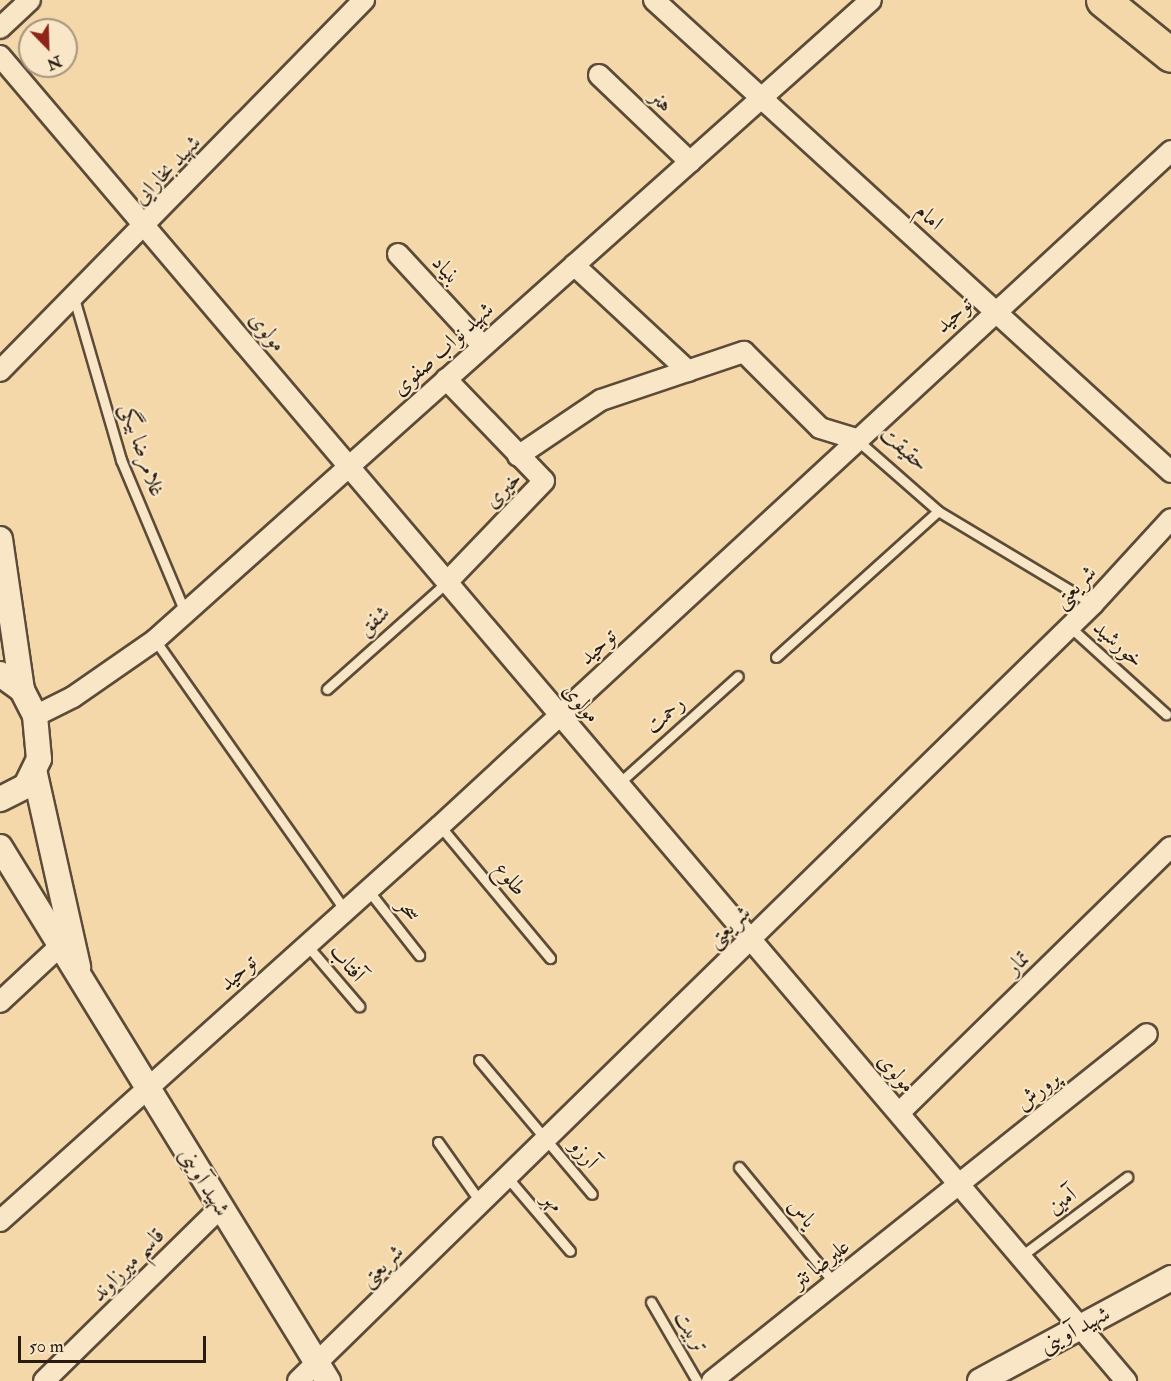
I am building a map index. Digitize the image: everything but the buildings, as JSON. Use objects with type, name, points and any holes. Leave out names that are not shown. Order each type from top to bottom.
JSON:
[{"type":"highway","points":[[1103,0],[1171,55]]},
{"type":"street","points":[[0,28],[30,0]]},
{"type":"street","name":"شهید بخارایی","points":[[0,371],[146,227],[364,0]]},
{"type":"street","name":"امام","points":[[654,0],[1171,472]]},
{"type":"street","name":"شهید نواب صفوی","points":[[35,716],[74,697],[155,640],[871,0]]},
{"type":"street","name":"مولوی","points":[[0,56],[1126,1381]]},
{"type":"street","name":"هنر","points":[[599,75],[690,162]]},
{"type":"street","name":"توحید","points":[[0,1221],[146,1087],[440,825],[995,309],[1171,152]]},
{"type":"street","name":"بنیاد","points":[[398,254],[483,346]]},
{"type":"street","points":[[574,265],[688,370]]},
{"type":"street","name":"حقیقت","points":[[518,456],[601,400],[744,352],[820,428],[856,439]]},
{"type":"street","name":"خیری","points":[[446,379],[544,482],[447,582]]},
{"type":"street","name":"شریعتی","points":[[298,1381],[322,1373],[481,1203],[1070,627],[1171,519]]},
{"type":"street","points":[[0,539],[22,690],[35,716]]},
{"type":"street","points":[[0,674],[22,690]]},
{"type":"street","name":"شهید آوینی","points":[[35,716],[39,759],[35,774],[81,981]]},
{"type":"street","points":[[0,799],[26,786],[35,774]]},
{"type":"street","name":"شهید آوینی","points":[[0,847],[58,947],[322,1373]]},
{"type":"street","name":"تمار","points":[[899,1113],[1171,847]]},
{"type":"street","points":[[0,1002],[58,947]]},
{"type":"street","name":"پرورش","points":[[960,1185],[1147,1034]]},
{"type":"street","name":"علیرضا تتر","points":[[712,1381],[960,1185]]},
{"type":"street","name":"قاسم میرزاوند","points":[[44,1381],[220,1208]]},
{"type":"street","name":"شهید آوینی","points":[[980,1381],[1171,1278]]},
{"type":"lane","name":"غلامرضا بیگی","points":[[74,298],[121,460],[185,612]]},
{"type":"lane","name":"حقیقت","points":[[856,439],[938,511],[1093,604]]},
{"type":"lane","points":[[776,657],[938,511]]},
{"type":"lane","name":"شفق","points":[[327,689],[447,582]]},
{"type":"lane","name":"خورشید","points":[[1070,627],[1166,714]]},
{"type":"lane","points":[[155,640],[345,910]]},
{"type":"lane","name":"رحمت","points":[[618,784],[738,676]]},
{"type":"lane","name":"طلوع","points":[[440,825],[550,958]]},
{"type":"lane","name":"سحر","points":[[368,890],[419,955]]},
{"type":"lane","name":"آفتاب","points":[[306,944],[359,1006]]},
{"type":"lane","name":"آرزو","points":[[479,1060],[592,1194]]},
{"type":"lane","points":[[438,1142],[481,1203]]},
{"type":"lane","name":"یاس","points":[[739,1167],[835,1284]]},
{"type":"lane","name":"مهر","points":[[507,1177],[570,1251]]},
{"type":"lane","name":"آمین","points":[[1020,1257],[1127,1177]]},
{"type":"lane","name":"تربیت","points":[[651,1302],[697,1381]]}]
